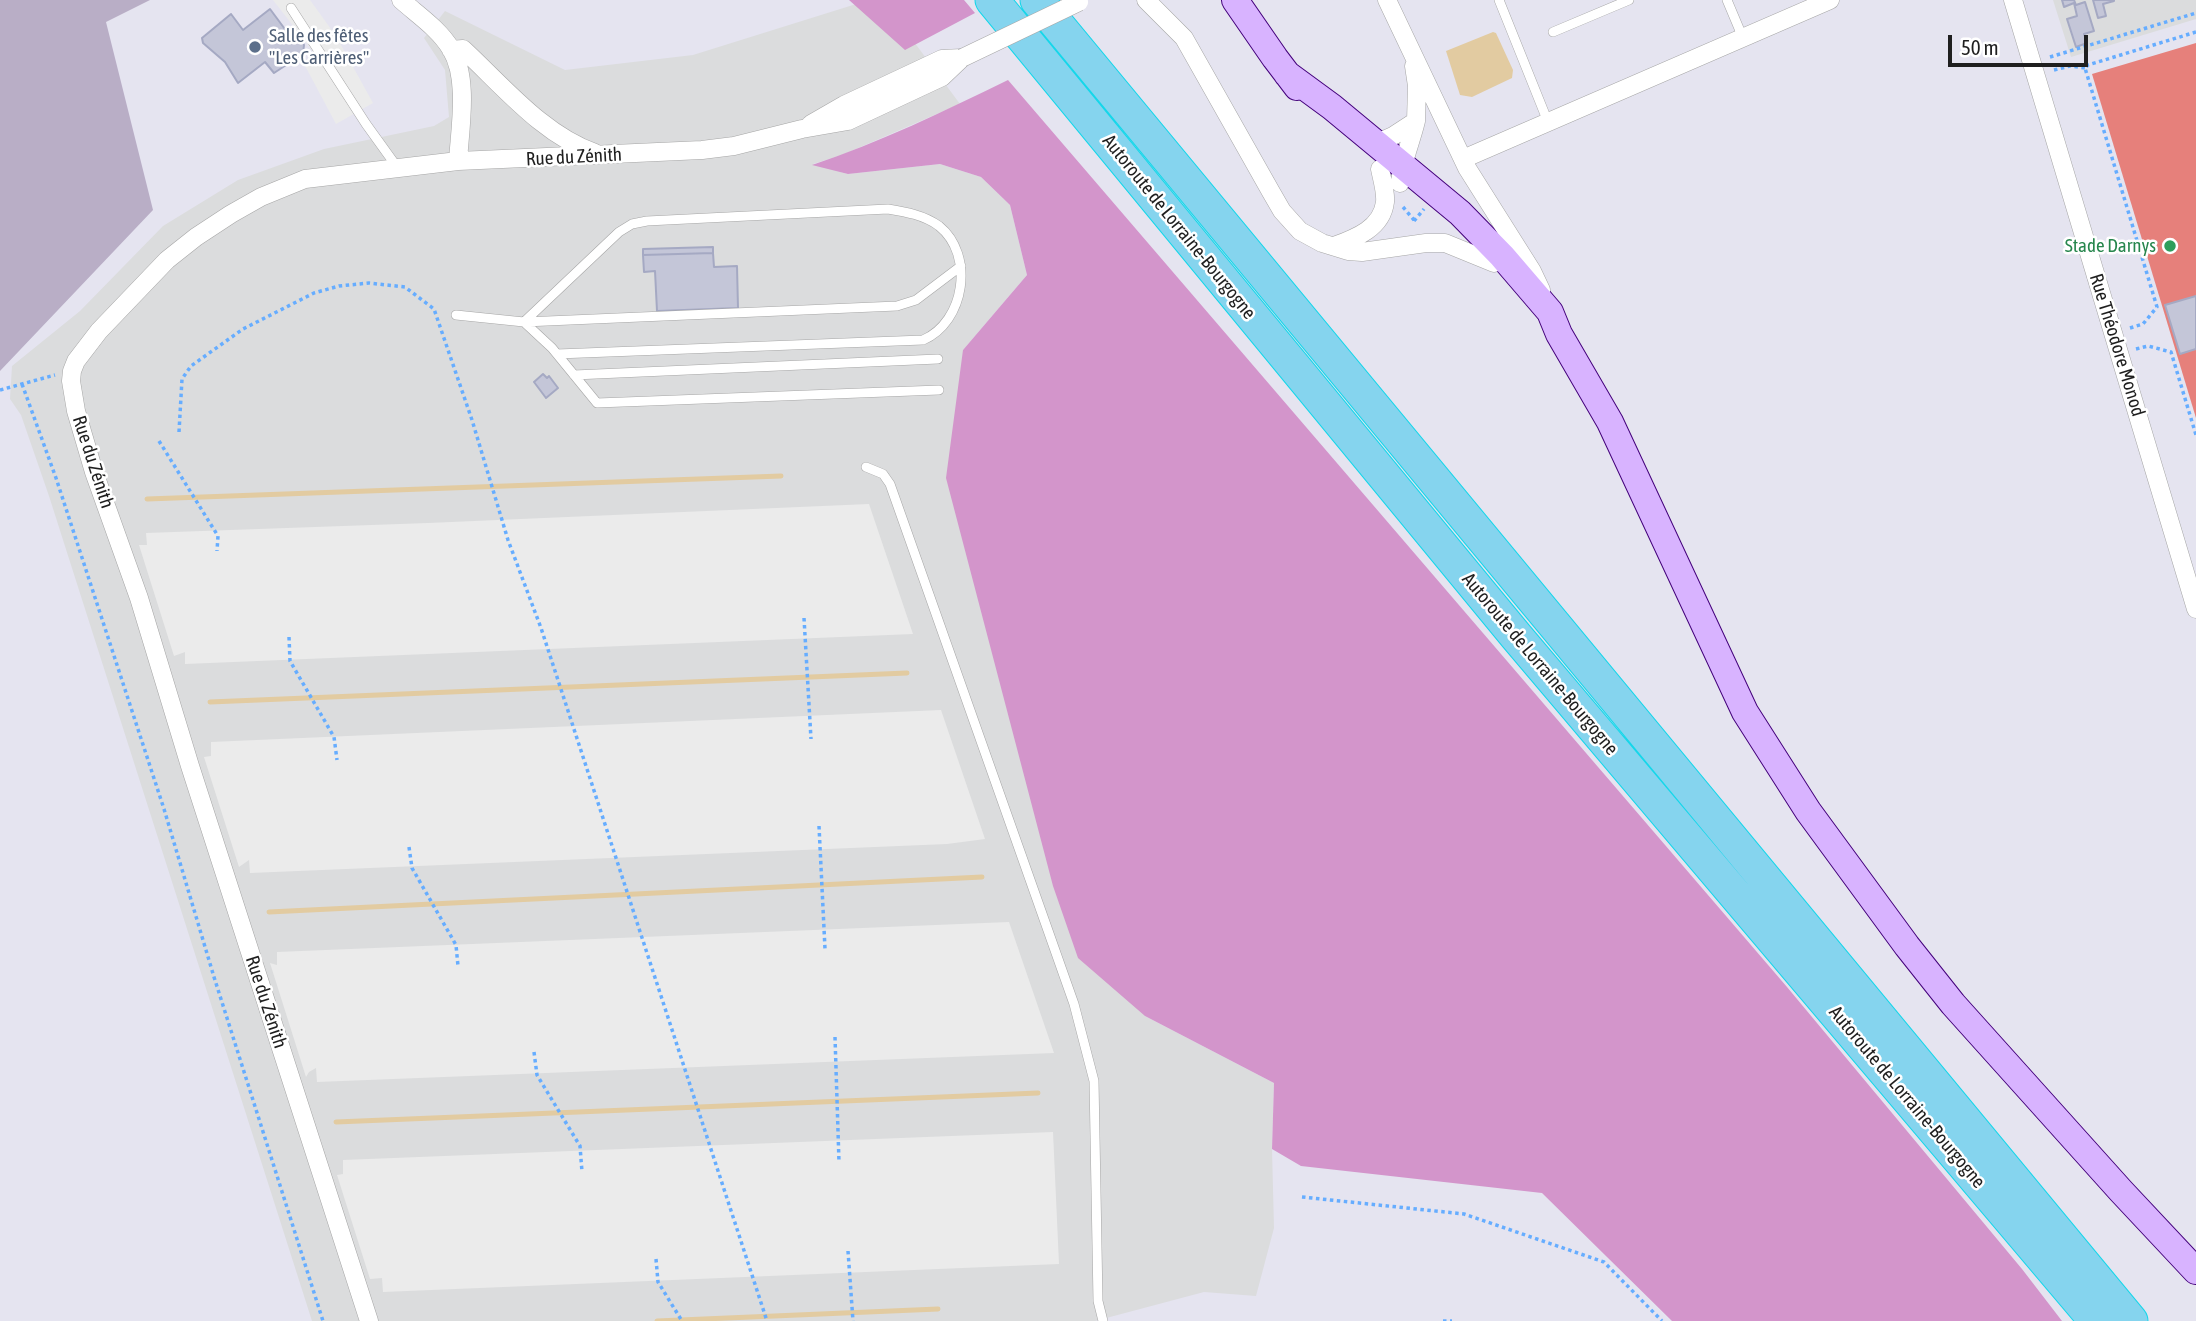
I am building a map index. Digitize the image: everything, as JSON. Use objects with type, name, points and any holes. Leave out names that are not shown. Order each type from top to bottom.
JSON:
[{"type":"highway","name":"Autoroute de Lorraine-Bourgogne","points":[[992,0],[1516,636],[2096,1321]]},
{"type":"highway","name":"Autoroute de Lorraine-Bourgogne","points":[[1037,0],[2131,1321]]},
{"type":"street","points":[[401,0],[434,29],[451,50],[460,70],[458,161]]},
{"type":"street","points":[[1146,0],[1184,38],[1282,211],[1300,231],[1310,238],[1348,251],[1362,252],[1445,243],[1494,263]]},
{"type":"street","points":[[1235,0],[1287,74],[1321,115],[1494,263],[1555,323]]},
{"type":"street","points":[[1387,0],[1463,159],[1532,271],[1555,323],[1610,422],[1745,712],[1808,811],[1953,1004],[2196,1271]]},
{"type":"street","points":[[1463,159],[1830,0]]},
{"type":"street","name":"Rue Théodore Monod","points":[[2013,0],[2196,609]]},
{"type":"street","name":"Rue du Zénith","points":[[369,1321],[190,766],[139,598],[94,472],[76,411],[71,381],[76,361],[99,331],[167,260],[231,214],[261,197],[305,179],[458,161],[713,149],[848,121],[942,77],[962,58],[1081,1]]},
{"type":"street","points":[[451,50],[463,49],[557,135],[579,147],[603,155]]},
{"type":"street","points":[[1388,172],[1409,150],[1416,121],[1417,86],[1411,49]]},
{"type":"street","points":[[1334,246],[1354,239],[1373,227],[1380,218],[1393,136],[1416,121]]},
{"type":"street","points":[[1388,172],[1468,222],[1502,256],[1555,323]]},
{"type":"lane","points":[[1499,0],[1548,122]]},
{"type":"lane","points":[[1553,32],[1629,0]]},
{"type":"lane","points":[[1727,0],[1743,38]]},
{"type":"lane","points":[[290,8],[398,169]]},
{"type":"lane","points":[[524,321],[619,232],[632,224],[647,221],[888,209],[926,218],[952,240],[959,254],[960,291],[954,308],[943,327],[923,340],[557,354]]},
{"type":"lane","points":[[456,315],[524,321],[897,306],[916,300],[961,266]]},
{"type":"lane","points":[[524,321],[557,354],[597,403],[939,390]]},
{"type":"lane","points":[[574,375],[938,359]]},
{"type":"lane","points":[[866,467],[883,474],[890,484],[1074,1004],[1094,1081],[1098,1301],[1103,1321]]},
{"type":"path","points":[[2050,57],[2196,13]]},
{"type":"path","points":[[2054,70],[2070,66],[2085,68],[2196,32]]},
{"type":"path","points":[[2085,68],[2157,307],[2143,324],[2130,328]]},
{"type":"path","points":[[1388,172],[1398,201],[1422,230],[1426,243]]},
{"type":"path","points":[[179,432],[182,379],[191,366],[243,329],[314,293],[339,286],[369,283],[405,287],[434,309],[767,1321]]},
{"type":"path","points":[[2136,349],[2148,346],[2171,352],[2196,435]]},
{"type":"path","points":[[0,390],[72,371]]},
{"type":"path","points":[[22,384],[164,809],[323,1321]]},
{"type":"path","points":[[159,441],[218,536],[217,551]]},
{"type":"path","points":[[804,618],[811,739]]},
{"type":"path","points":[[289,637],[290,661],[334,737],[337,760]]},
{"type":"path","points":[[819,827],[825,949]]},
{"type":"path","points":[[410,847],[412,868],[456,945],[458,966]]},
{"type":"path","points":[[835,1038],[839,1162]]},
{"type":"path","points":[[534,1052],[537,1074],[580,1146],[582,1172]]},
{"type":"path","points":[[1302,1197],[1464,1214],[1604,1262],[1662,1321]]},
{"type":"path","points":[[848,1251],[853,1321]]},
{"type":"path","points":[[656,1259],[658,1282],[682,1321]]},
{"type":"shaded area","points":[[0,0],[150,0],[106,22],[153,210],[0,371]]},
{"type":"shaded area","points":[[273,0],[310,0],[336,36],[373,103],[336,124],[303,62],[315,54]]},
{"type":"shaded area","points":[[849,0],[964,0],[975,13],[905,50]]},
{"type":"shaded area","points":[[869,0],[883,0],[960,104],[842,155],[813,164],[848,174],[940,164],[981,177],[1010,205],[1027,275],[963,350],[1145,1016],[1274,1083],[1274,1228],[1256,1296],[1204,1292],[1095,1321],[312,1321],[49,496],[21,415],[10,399],[12,366],[80,311],[163,226],[238,180],[324,149],[434,126],[449,117],[445,70],[424,38],[445,11],[565,70],[693,55]]},
{"type":"shaded area","points":[[2053,0],[2196,0],[2196,19],[2071,57]]},
{"type":"shaded area","points":[[1496,33],[1513,70],[1512,78],[1472,97],[1460,95],[1446,51]]},
{"type":"shaded area","name":"Stade Darnys","points":[[2196,43],[2196,418],[2092,74]]},
{"type":"shaded area","points":[[1008,80],[1787,987],[2022,1269],[2062,1321],[1672,1321],[1542,1193],[1301,1166],[1272,1149],[1274,1083],[1145,1016],[1078,958],[1053,886],[946,478],[963,350],[1027,275],[1010,205],[981,177],[940,164],[848,174],[812,165],[887,137]]},
{"type":"shaded area","points":[[869,504],[913,634],[185,664],[185,652],[174,656],[139,545],[147,545],[146,533]]},
{"type":"shaded area","points":[[941,710],[985,839],[947,844],[250,873],[249,860],[239,867],[204,757],[211,756],[211,742]]},
{"type":"shaded area","points":[[1009,922],[1054,1053],[317,1082],[316,1068],[306,1077],[270,963],[277,965],[277,952]]},
{"type":"shaded area","points":[[1053,1132],[1059,1264],[383,1292],[382,1278],[370,1279],[337,1175],[343,1174],[343,1160]]},
{"type":"building","points":[[2062,0],[2074,0],[2076,5],[2085,2],[2094,31],[2084,34],[2087,43],[2076,47],[2067,19],[2077,16],[2074,3],[2064,7]]},
{"type":"building","points":[[2093,0],[2114,1],[2103,4],[2106,16],[2098,18]]},
{"type":"building","name":"Salle des fêtes \"Les Carrières\"","points":[[270,9],[293,40],[298,36],[302,40],[303,54],[274,73],[265,62],[238,83],[225,62],[203,43],[202,38],[231,14],[243,30]]},
{"type":"building","points":[[713,247],[713,253],[643,255],[643,249]]},
{"type":"building","points":[[713,253],[714,267],[737,266],[738,308],[657,311],[655,271],[644,272],[643,255]]},
{"type":"building","points":[[2196,296],[2196,349],[2180,354],[2165,305]]},
{"type":"building","points":[[543,374],[547,378],[549,376],[558,388],[546,398],[534,382]]},
{"type":"waterway","points":[[147,499],[781,476]]},
{"type":"waterway","points":[[210,702],[907,673]]},
{"type":"waterway","points":[[269,912],[982,877]]},
{"type":"waterway","points":[[336,1122],[1038,1093]]},
{"type":"waterway","points":[[657,1321],[938,1309]]},
{"type":"place","name":"Salle des fêtes \"Les Carrières\"","points":[[255,47]]},
{"type":"place","name":"Stade Darnys","points":[[2170,246]]}]
